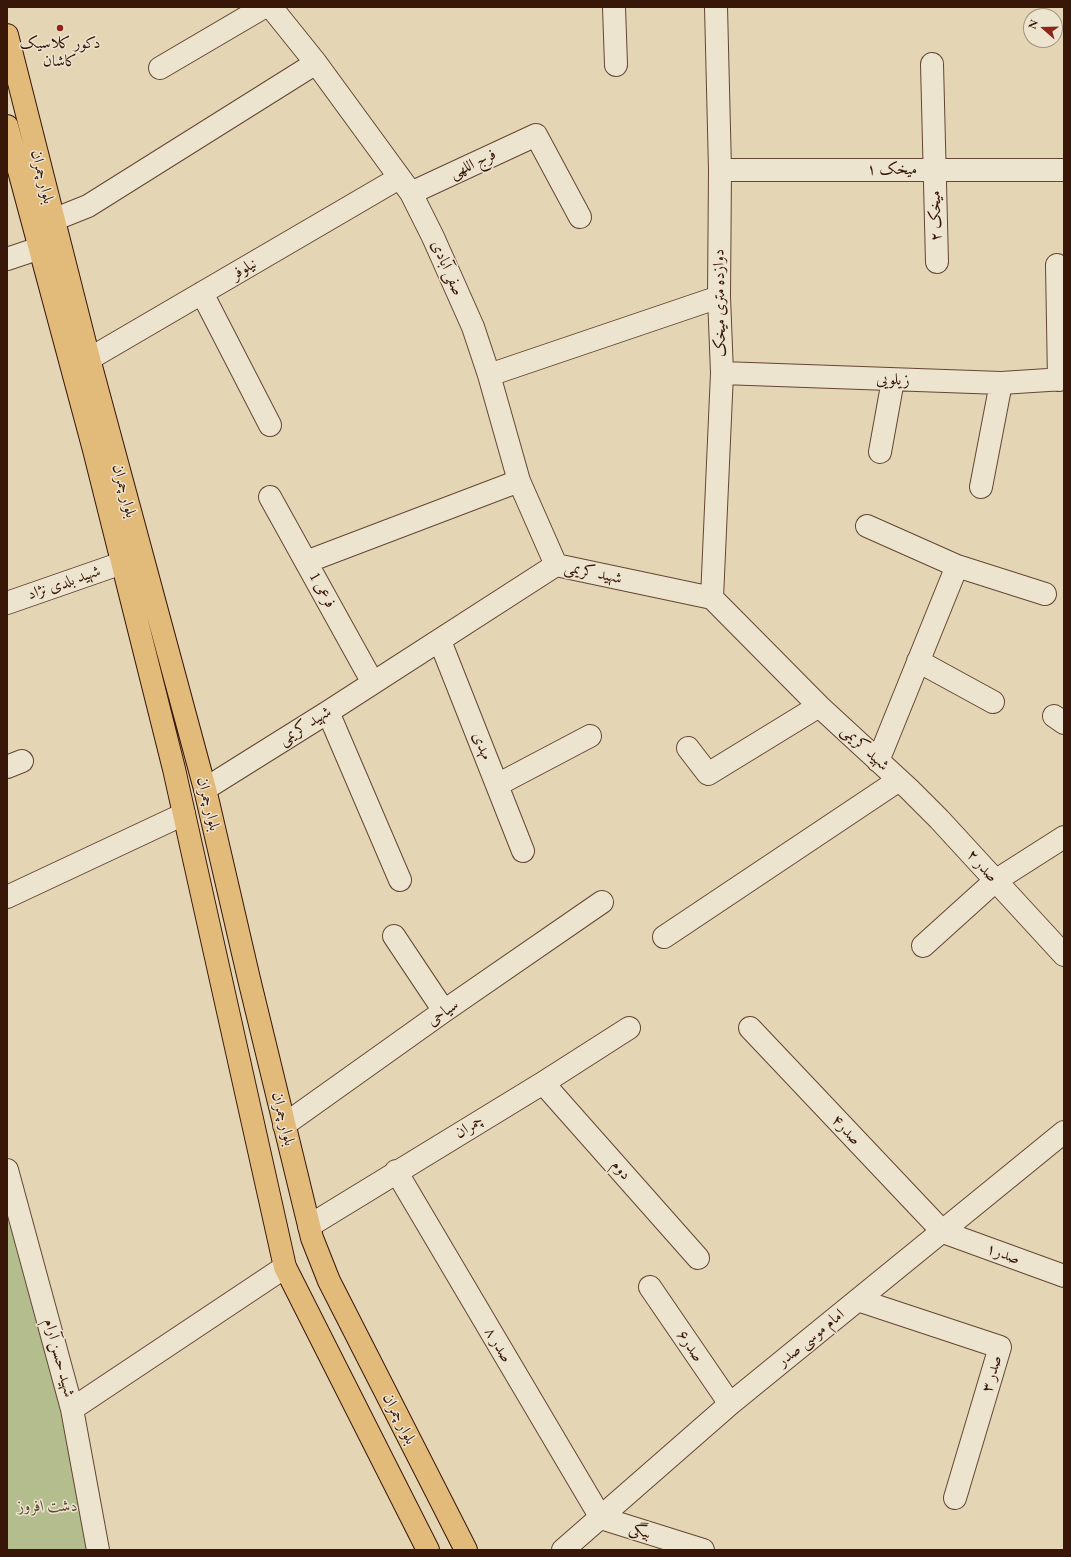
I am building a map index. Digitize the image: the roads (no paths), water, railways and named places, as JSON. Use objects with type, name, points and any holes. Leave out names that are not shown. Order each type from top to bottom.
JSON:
[{"type":"main road","name":"بلوار چمران","points":[[7,35],[89,360],[205,789],[284,1125],[317,1254],[329,1281],[466,1550]]},
{"type":"main road","name":"بلوار چمران","points":[[7,126],[122,563],[184,814],[285,1267],[428,1550]]},
{"type":"street","points":[[160,68],[264,7]]},
{"type":"street","name":"صفی آبادی","points":[[271,7],[316,63],[405,186],[433,237],[473,327],[490,375],[519,481],[556,565]]},
{"type":"street","points":[[614,7],[616,65]]},
{"type":"street","name":"دوازده متری میخک","points":[[712,598],[722,373],[719,297],[720,170],[716,7]]},
{"type":"street","points":[[53,220],[88,206],[316,63]]},
{"type":"street","name":"میخک ۲","points":[[932,64],[937,262]]},
{"type":"street","name":"فرج اللهی","points":[[405,186],[536,135],[580,217]]},
{"type":"street","name":"میخک ۱","points":[[720,170],[1064,170]]},
{"type":"street","name":"نیلوفر","points":[[89,360],[202,293],[405,186]]},
{"type":"street","points":[[7,259],[40,248]]},
{"type":"street","points":[[1057,265],[1062,380]]},
{"type":"street","points":[[202,293],[270,425]]},
{"type":"street","points":[[490,375],[719,297]]},
{"type":"street","name":"زیلویی","points":[[722,373],[1001,383],[1062,380]]},
{"type":"street","points":[[880,452],[893,380]]},
{"type":"street","points":[[981,487],[1001,383]]},
{"type":"street","points":[[306,562],[519,481]]},
{"type":"street","name":"فرعی 1","points":[[270,497],[373,683]]},
{"type":"street","points":[[867,526],[957,566],[1045,594]]},
{"type":"street","name":"شهید بلدی نژاد","points":[[7,602],[122,563]]},
{"type":"street","name":"شهید کریمی","points":[[205,789],[440,641],[556,565],[712,598],[820,706],[899,780]]},
{"type":"street","points":[[878,761],[957,566]]},
{"type":"street","name":"مهدی","points":[[440,641],[523,851]]},
{"type":"street","points":[[918,661],[993,702]]},
{"type":"street","points":[[688,748],[708,774],[820,706]]},
{"type":"street","points":[[328,712],[400,880]]},
{"type":"street","points":[[497,785],[590,736]]},
{"type":"street","points":[[664,937],[899,780]]},
{"type":"street","name":"صدر ۲","points":[[899,780],[939,819],[1064,955]]},
{"type":"street","points":[[7,897],[184,814]]},
{"type":"street","points":[[923,946],[995,880],[1064,837]]},
{"type":"street","name":"سیاحی","points":[[284,1125],[444,1011],[602,902]]},
{"type":"street","points":[[394,936],[444,1011]]},
{"type":"street","name":"چمران","points":[[309,1226],[396,1171],[543,1083],[629,1028]]},
{"type":"street","name":"صدر۴","points":[[750,1028],[943,1232]]},
{"type":"street","name":"دوم","points":[[543,1083],[698,1258]]},
{"type":"street","name":"امام موسی صدر","points":[[563,1550],[730,1404],[1064,1132]]},
{"type":"street","name":"شهید حسن آرام","points":[[7,1170],[72,1409],[97,1550]]},
{"type":"street","name":"صدر ۸","points":[[396,1171],[601,1518]]},
{"type":"street","name":"صدر۱","points":[[943,1232],[1064,1276]]},
{"type":"street","points":[[72,1409],[285,1267]]},
{"type":"street","name":"صدر۶","points":[[650,1288],[730,1404]]},
{"type":"street","name":"صدر ۳","points":[[858,1300],[1000,1347],[955,1498]]},
{"type":"street","name":"بیگی","points":[[601,1518],[703,1550]]},
{"type":"place","name":"دکور کلاسیک کاشان","points":[[60,28]]},
{"type":"park label","name":"دشت افروز","points":[[48,1507]]}]
